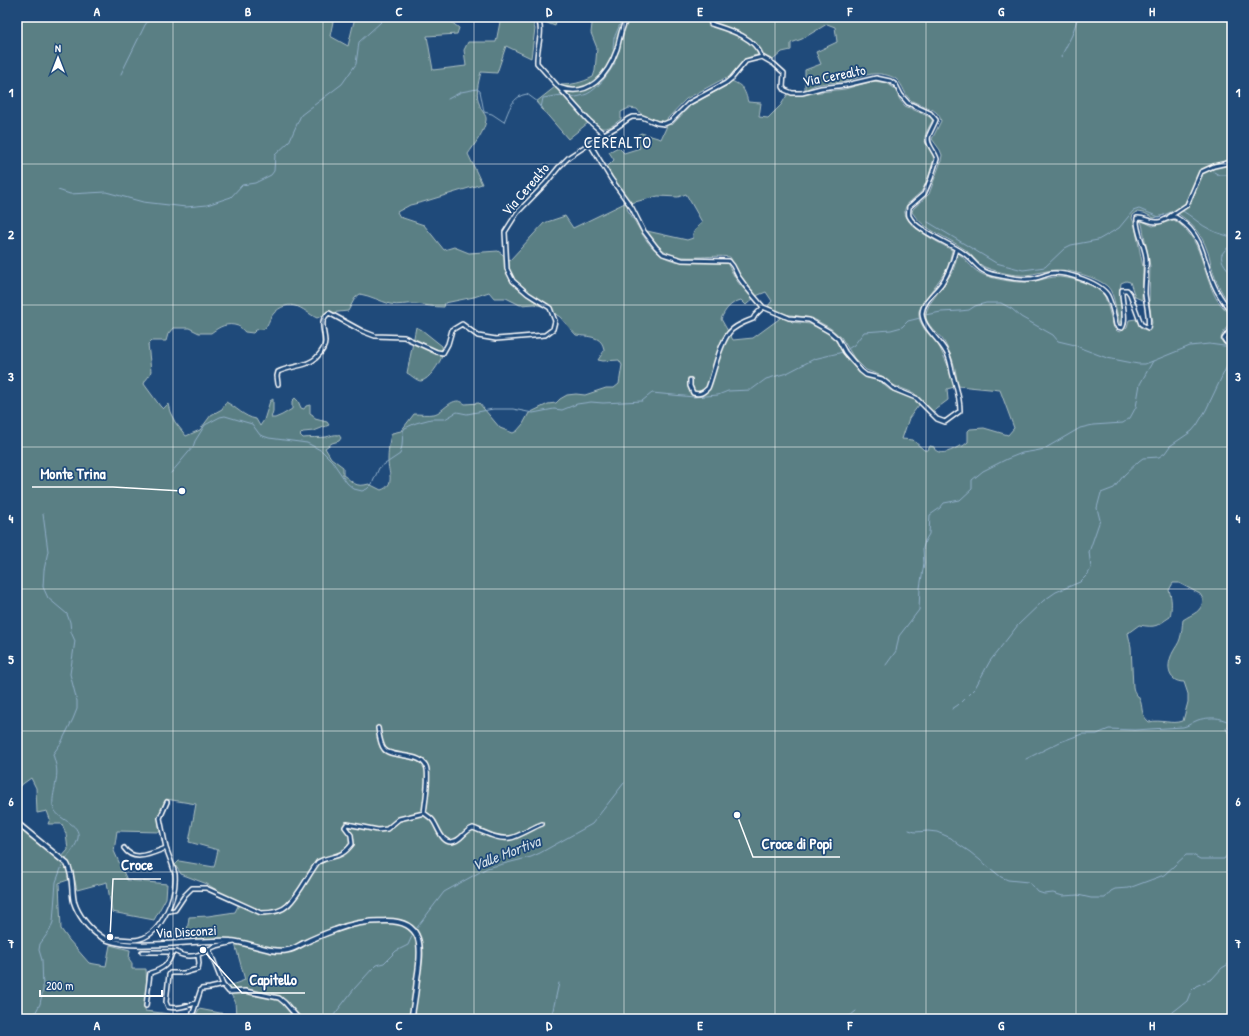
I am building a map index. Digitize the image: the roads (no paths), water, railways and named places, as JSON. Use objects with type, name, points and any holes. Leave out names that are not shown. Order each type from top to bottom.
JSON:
[{"type":"street","points":[[537,17],[541,30],[537,63],[588,120],[604,134]]},
{"type":"street","points":[[558,87],[574,91],[591,86],[598,81],[610,66],[624,22],[628,17]]},
{"type":"street","points":[[709,17],[711,24],[731,30],[749,40],[759,49],[762,57]]},
{"type":"street","points":[[17,45],[17,58]]},
{"type":"street","name":"Via Cerealto","points":[[278,384],[276,376],[278,372],[315,359],[322,350],[325,343],[322,323],[325,316],[329,313],[362,332],[375,336],[404,337],[437,352],[443,353],[448,344],[452,330],[462,324],[478,336],[496,338],[544,335],[553,329],[555,321],[550,308],[528,294],[513,281],[507,269],[504,232],[517,213],[569,157],[604,134],[632,117],[642,117],[664,124],[671,121],[689,103],[726,83],[746,61],[762,57],[784,72],[783,87],[785,90],[792,93],[802,93],[821,88],[846,86],[876,78],[890,81],[896,85],[901,96],[908,103],[930,113],[936,120],[928,136],[928,141],[937,158],[924,194],[910,207],[908,212],[913,221],[930,235],[956,249]]},
{"type":"street","points":[[590,144],[611,179],[632,208],[643,230],[656,247],[664,254],[682,260],[729,261],[746,287],[763,307],[789,318],[809,320],[830,332],[838,339],[845,352],[866,375],[882,379],[894,389],[916,398],[937,419],[945,422],[960,412],[959,395],[947,353],[941,343],[927,327],[922,317],[922,311],[925,304],[948,273],[956,249],[961,251],[978,268],[990,274],[1020,279],[1032,279],[1059,273],[1080,278],[1091,283],[1103,290],[1108,296],[1116,325],[1122,328],[1125,318],[1122,290],[1127,290],[1141,324],[1148,328],[1149,316],[1146,309],[1145,293],[1146,256],[1139,237],[1136,223],[1137,218],[1142,217],[1147,221],[1158,222],[1169,217],[1187,205],[1201,172],[1214,166],[1232,162]]},
{"type":"street","points":[[1169,217],[1176,218],[1192,230],[1202,249],[1218,293],[1232,313]]},
{"type":"street","points":[[690,380],[690,386],[693,393],[698,395],[703,393],[708,388],[723,343],[728,333],[732,329],[753,319],[754,314],[760,311],[763,307]]},
{"type":"street","points":[[1232,327],[1224,339],[1226,342],[1232,343]]},
{"type":"street","points":[[378,728],[383,748],[386,752],[408,756],[421,761],[426,767],[427,778],[424,813]]},
{"type":"street","points":[[108,940],[116,938],[128,941],[147,936],[155,929],[168,911],[174,888],[175,873],[166,848],[160,818],[167,802]]},
{"type":"street","points":[[168,911],[175,910],[185,895],[192,888],[206,888],[261,912],[269,913],[277,911],[287,906],[318,862],[325,858],[334,858],[348,849],[352,844],[351,835],[345,827],[347,824],[378,830],[387,829],[399,819],[424,813],[433,820],[444,839],[450,842],[456,841],[467,830],[473,828],[502,838],[511,838],[542,824]]},
{"type":"street","name":"Via Disconzi","points":[[17,823],[67,864],[71,874],[74,902],[81,915],[100,937],[108,940],[130,945],[219,940],[286,951],[294,949],[310,940],[350,924],[369,921],[404,923],[413,929],[419,940],[421,956],[412,1015],[414,1019]]},
{"type":"street","points":[[124,848],[128,854],[144,856],[166,848]]},
{"type":"street","points":[[142,952],[177,952],[184,956],[198,955],[216,946],[238,942]]},
{"type":"street","points":[[209,949],[222,985],[229,992],[245,991],[279,998],[285,1002],[299,1019]]},
{"type":"street","name":"Via Disconzi","points":[[146,1006],[150,973],[166,966],[170,960],[172,952]]},
{"type":"street","name":"Via Disconzi","points":[[196,1003],[173,1008],[168,1007],[166,1002],[170,973],[184,973],[198,969],[198,955]]},
{"type":"street","points":[[191,1019],[201,989],[222,985]]},
{"type":"waterway","points":[[121,74],[145,25],[151,17]]},
{"type":"waterway","points":[[58,190],[70,194],[106,192],[143,202],[186,207],[207,205],[231,197],[242,185],[255,183],[271,175],[274,171],[275,155],[289,142],[301,115],[342,84],[356,64],[359,42],[381,22],[383,17]]},
{"type":"waterway","points":[[613,49],[614,38],[623,17]]},
{"type":"waterway","points":[[1061,57],[1072,35],[1078,17]]},
{"type":"waterway","points":[[571,98],[587,94],[595,88],[615,63]]},
{"type":"waterway","points":[[448,99],[461,92],[477,89],[480,91],[484,112],[492,114],[504,122],[512,104],[522,95],[527,94],[538,102],[541,108],[543,98],[562,95]]},
{"type":"waterway","points":[[1214,172],[1219,175],[1232,175]]},
{"type":"waterway","points":[[928,222],[996,263],[1023,270],[1045,267],[1065,248],[1071,245],[1098,240],[1119,228],[1133,211],[1139,209],[1159,217],[1178,209]]},
{"type":"waterway","points":[[1181,210],[1207,228],[1232,238]]},
{"type":"waterway","points":[[1232,245],[1224,251],[1221,257],[1232,275]]},
{"type":"waterway","points":[[925,315],[969,310],[975,306],[986,303],[1001,303],[1012,309],[1021,317],[1053,335],[1058,341],[1075,345],[1107,358],[1138,364],[1145,364],[1190,346],[1209,344],[1232,346]]},
{"type":"waterway","points":[[846,350],[854,345],[864,332],[891,330],[902,327],[908,321],[920,318]]},
{"type":"waterway","points":[[952,709],[975,688],[990,661],[1018,625],[1043,601],[1056,592],[1080,582],[1088,574],[1091,568],[1089,552],[1100,520],[1097,508],[1101,493],[1114,488],[1124,475],[1143,458],[1159,457],[1165,453],[1170,446],[1192,431],[1206,410],[1227,366],[1231,347]]},
{"type":"waterway","points":[[171,473],[193,447],[205,425],[225,416],[252,424],[260,435],[269,438],[307,443],[313,446],[322,451],[332,461],[347,483],[354,489],[362,491],[367,489],[372,484],[379,468],[400,454],[403,431],[405,428],[416,423],[431,419],[445,419],[457,412],[467,414],[493,409],[513,409],[533,413],[554,409],[562,410],[577,404],[591,402],[603,403],[642,401],[652,393],[694,397],[718,395],[728,391],[751,390],[766,379],[787,373],[814,359],[843,352]]},
{"type":"waterway","points":[[886,665],[896,651],[899,636],[919,610],[920,588],[924,563],[923,548],[929,534],[930,515],[944,503],[960,500],[972,489],[972,480],[983,471],[1007,459],[1022,453],[1044,449],[1080,428],[1093,425],[1123,423],[1130,418],[1136,407],[1140,384],[1153,361]]},
{"type":"waterway","points":[[43,514],[48,551],[44,570],[43,587],[48,598],[67,614],[71,632],[75,641],[70,674],[77,701],[77,709],[61,743],[53,754],[57,773],[53,806],[55,811],[76,828],[78,833],[76,843],[66,859]]},
{"type":"waterway","points":[[1026,759],[1060,742],[1082,734],[1097,734],[1109,729],[1135,730],[1183,727],[1198,720],[1210,718],[1219,718],[1232,721]]},
{"type":"waterway","name":"Valle Mortiva","points":[[416,929],[444,892],[487,868],[531,857],[540,853],[592,824],[624,783]]},
{"type":"waterway","points":[[909,830],[915,832],[937,832],[951,838],[1001,877],[1008,880],[1028,882],[1038,892],[1044,894],[1053,893],[1063,896],[1078,895],[1091,898],[1105,898],[1115,889],[1129,888],[1164,875],[1186,855],[1193,855],[1200,859],[1224,859],[1232,848]]},
{"type":"waterway","points":[[32,1019],[40,1004],[43,989],[42,960],[39,950],[40,944],[50,930],[53,922],[56,882],[62,866]]},
{"type":"waterway","name":"Valle Mortiva","points":[[331,1019],[354,989],[373,968],[376,965],[384,963],[396,951],[408,945],[413,934]]},
{"type":"waterway","points":[[1164,1019],[1187,1001],[1191,991],[1196,986],[1212,979],[1222,968],[1232,962]]},
{"type":"waterway","name":"Valle Mortiva","points":[[551,1019],[559,983]]},
{"type":"waterway","points":[[839,1019],[850,1016],[856,1011]]},
{"type":"place","name":"Monte Trina","points":[[182,491]]},
{"type":"place","name":"Croce di Popi","points":[[737,815]]},
{"type":"place","name":"Croce","points":[[110,937]]},
{"type":"place","name":"Capitello","points":[[203,950]]},
{"type":"district","name":"CEREALTO","points":[[618,142]]}]
